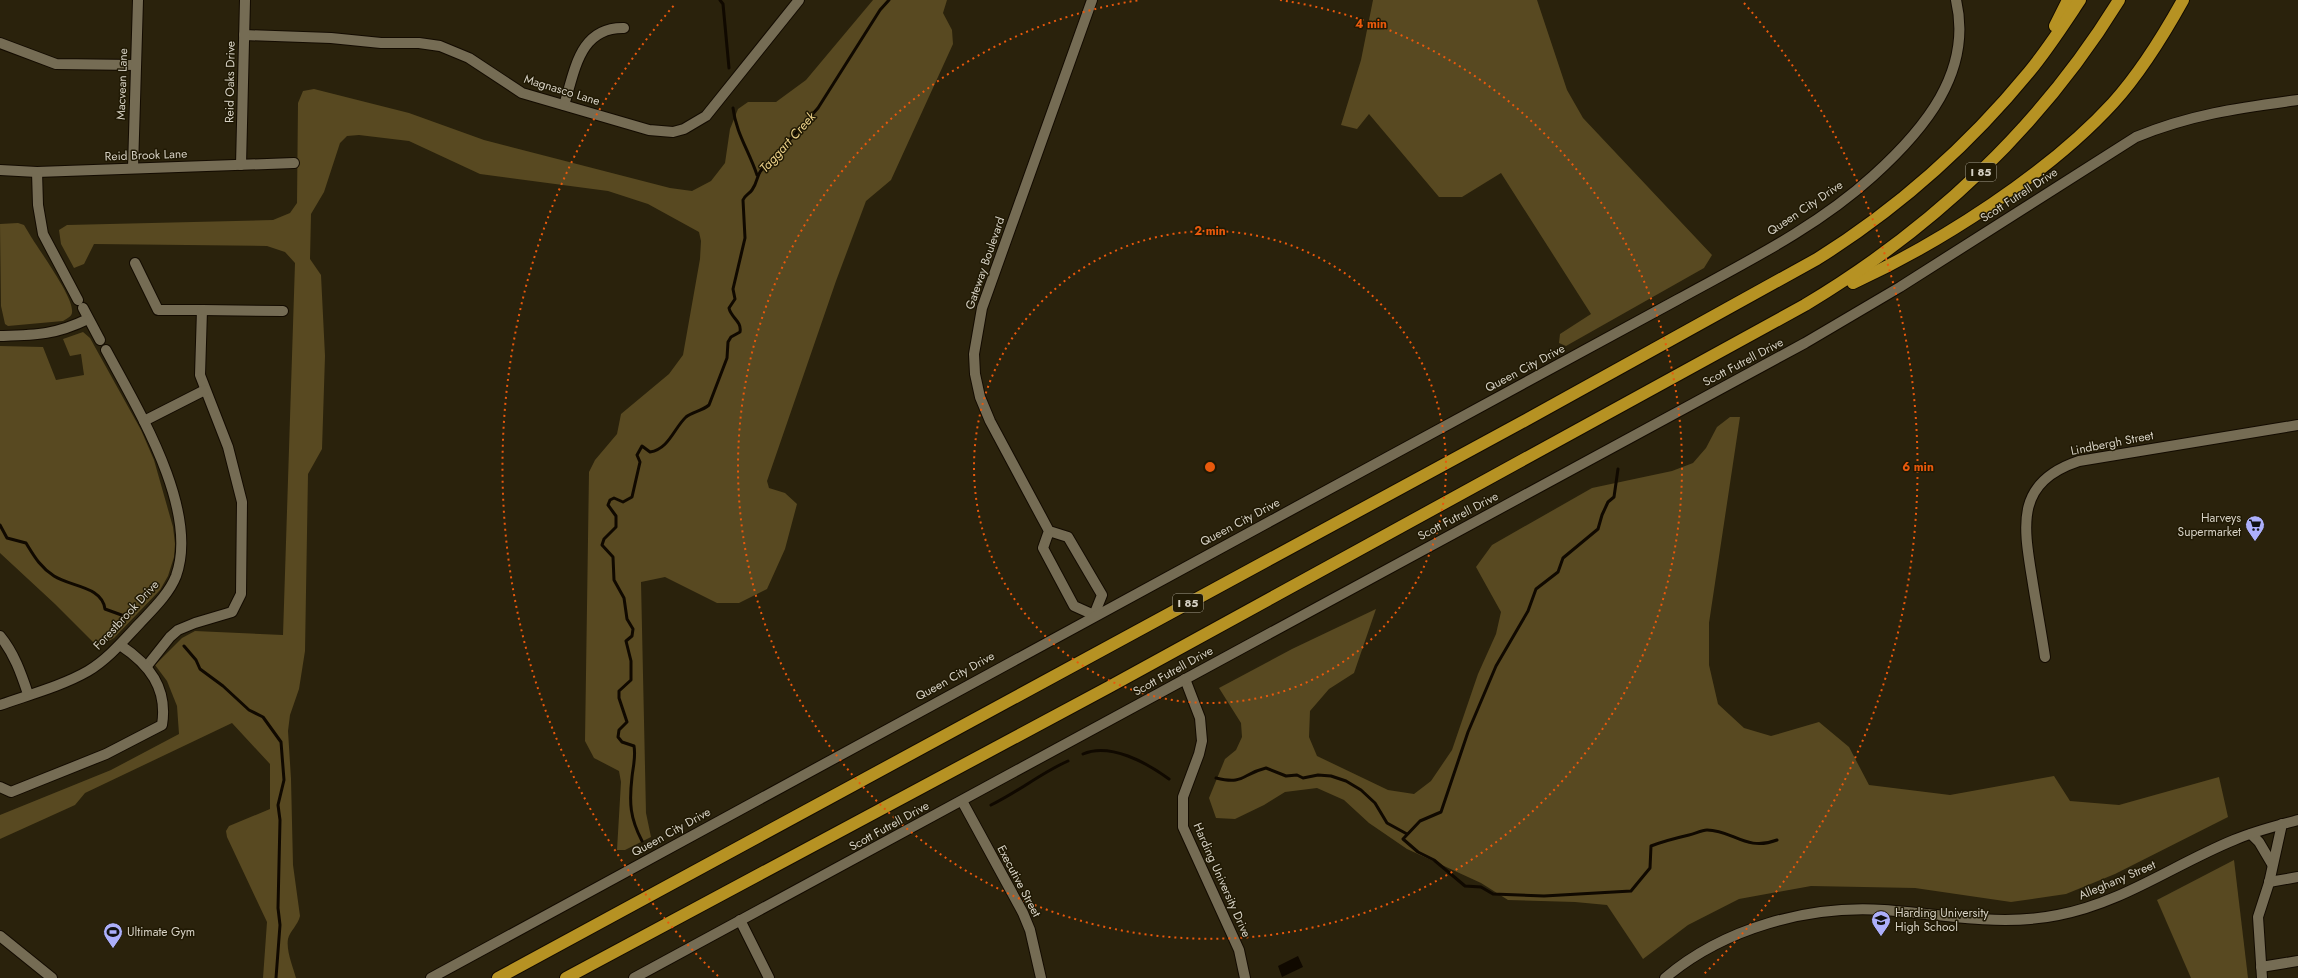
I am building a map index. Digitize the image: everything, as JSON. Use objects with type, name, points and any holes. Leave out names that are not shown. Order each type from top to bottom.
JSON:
[{"type":"highway","points":[[2031,70],[2068,0]]},
{"type":"highway","name":"I 85","points":[[498,978],[1788,276],[1844,242],[1915,188],[1978,129],[2031,70],[2080,0]]},
{"type":"highway","name":"I 85","points":[[566,978],[1102,690],[1805,305],[1849,278],[1891,249],[1940,209],[1992,161],[2025,127],[2064,79],[2119,0]]},
{"type":"highway","points":[[1805,305],[1861,279],[1911,253],[2001,197],[2070,144],[2114,102],[2150,55],[2183,0]]},
{"type":"street","name":"Macvean Lane","points":[[133,168],[138,0]]},
{"type":"street","name":"Reid Oaks Drive","points":[[241,165],[245,0]]},
{"type":"street","name":"Magnasco Lane","points":[[244,35],[331,38],[381,43],[420,43],[440,46],[470,58],[522,93],[649,130],[673,132],[684,129],[706,116],[799,0]]},
{"type":"street","name":"Gateway Boulevard","points":[[1049,530],[982,403],[975,374],[974,347],[982,308],[1092,0]]},
{"type":"street","name":"Queen City Drive","points":[[431,978],[1744,262],[1826,213],[1875,174],[1932,112],[1948,87],[1959,52],[1960,20],[1956,0]]},
{"type":"street","points":[[564,105],[578,59],[585,45],[596,34],[613,28],[624,28]]},
{"type":"street","points":[[0,43],[56,64],[136,66]]},
{"type":"street","name":"Scott Futrell Drive","points":[[634,978],[1805,343],[1900,288],[2136,136],[2170,123],[2207,113],[2298,100]]},
{"type":"street","name":"Reid Brook Lane","points":[[0,170],[37,172],[294,163]]},
{"type":"street","points":[[37,172],[38,205],[43,234],[100,340]]},
{"type":"street","points":[[135,263],[158,310],[283,311]]},
{"type":"street","points":[[147,666],[170,637],[178,630],[195,622],[232,612],[241,594],[242,502],[228,447],[200,374],[202,310]]},
{"type":"street","points":[[0,336],[46,334],[71,327],[88,319]]},
{"type":"street","name":"Forestbrook Drive","points":[[0,705],[88,671],[106,658],[120,645],[170,588],[180,563],[182,548],[179,518],[165,467],[144,421],[106,350]]},
{"type":"street","points":[[144,421],[205,390]]},
{"type":"street","name":"Lindbergh Street","points":[[2045,657],[2025,534],[2030,499],[2044,481],[2065,466],[2080,461],[2298,425]]},
{"type":"street","points":[[1049,530],[1068,537],[1102,595],[1094,616],[1074,606],[1043,548],[1049,530]]},
{"type":"street","points":[[0,636],[15,659],[28,694]]},
{"type":"street","points":[[0,787],[11,792],[106,754],[162,725],[164,711],[158,686],[147,666],[120,645]]},
{"type":"street","name":"Harding University Drive","points":[[1184,679],[1200,718],[1202,740],[1199,754],[1183,797],[1183,827],[1239,950],[1244,978]]},
{"type":"street","name":"Executive Street","points":[[962,801],[1023,913],[1030,930],[1041,978]]},
{"type":"street","name":"Alleghany Street","points":[[1665,978],[1706,950],[1741,933],[1795,916],[1824,911],[1885,910],[1980,920],[2008,921],[2032,919],[2076,911],[2123,894],[2219,847],[2251,834],[2298,820]]},
{"type":"street","points":[[2262,978],[2258,924],[2282,824]]},
{"type":"street","points":[[2251,834],[2259,842],[2272,864]]},
{"type":"street","points":[[2269,882],[2298,877]]},
{"type":"street","points":[[740,920],[769,978]]},
{"type":"street","points":[[0,936],[52,978]]},
{"type":"street","points":[[2261,967],[2298,961]]},
{"type":"shaded area","points":[[873,0],[947,0],[943,13],[952,30],[953,44],[891,180],[866,201],[836,281],[767,481],[769,488],[785,493],[797,504],[785,549],[767,589],[739,603],[717,603],[665,577],[641,582],[646,813],[651,837],[625,850],[617,850],[621,782],[619,771],[594,758],[585,741],[589,472],[595,460],[617,434],[621,414],[669,374],[683,355],[700,259],[701,241],[699,232],[648,204],[608,191],[480,174],[409,141],[359,135],[347,136],[340,143],[324,192],[311,214],[310,259],[321,275],[325,356],[322,449],[308,474],[305,651],[299,689],[290,715],[288,731],[291,779],[293,865],[300,916],[289,936],[288,944],[289,954],[296,978],[263,978],[267,922],[227,837],[226,831],[229,826],[270,809],[270,764],[232,723],[85,793],[75,805],[0,839],[0,815],[111,770],[179,734],[177,706],[167,681],[155,665],[182,638],[195,631],[283,635],[295,263],[285,252],[267,246],[94,244],[84,264],[74,268],[61,244],[59,230],[67,225],[273,220],[290,213],[297,203],[298,103],[303,91],[314,89],[409,113],[484,140],[670,188],[692,191],[711,181],[725,163],[730,129],[738,109],[748,102],[776,102],[806,80]]},
{"type":"shaded area","points":[[1373,0],[1537,0],[1567,90],[1583,118],[1712,255],[1704,268],[1566,346],[1559,343],[1560,334],[1591,314],[1501,173],[1462,197],[1439,197],[1369,114],[1357,129],[1341,125],[1361,60]]},
{"type":"shaded area","points":[[18,223],[24,225],[67,294],[71,303],[72,314],[63,321],[8,326],[5,324],[1,306],[0,224]]},
{"type":"shaded area","points":[[83,332],[90,338],[141,430],[154,460],[173,527],[175,544],[174,557],[168,576],[160,590],[114,638],[100,646],[95,644],[55,604],[0,553],[0,346],[43,347],[56,380],[84,375],[81,354],[70,356],[63,339]]},
{"type":"shaded area","points":[[1730,417],[1740,417],[1709,623],[1709,665],[1718,704],[1744,728],[1771,736],[1819,722],[1849,747],[1869,785],[1950,795],[2054,776],[2070,801],[2119,805],[2219,777],[2228,817],[2115,874],[2066,894],[2011,902],[1915,888],[1811,886],[1739,899],[1688,925],[1643,959],[1607,905],[1575,902],[1508,900],[1481,883],[1407,849],[1369,823],[1344,800],[1317,788],[1285,792],[1264,805],[1235,819],[1216,818],[1209,798],[1225,759],[1236,750],[1242,737],[1241,723],[1219,688],[1292,649],[1376,609],[1354,673],[1329,689],[1310,711],[1309,737],[1317,756],[1388,790],[1414,794],[1431,781],[1452,750],[1478,674],[1496,634],[1501,612],[1476,567],[1492,545],[1592,488],[1672,471],[1693,463],[1706,448],[1717,427]]},
{"type":"shaded area","points":[[2234,860],[2248,978],[2191,978],[2157,900]]},
{"type":"shaded area","points":[[1298,956],[1303,967],[1282,977],[1278,966]]},
{"type":"waterway","points":[[720,0],[723,4],[729,68]]},
{"type":"waterway","name":"Taggart Creek","points":[[642,841],[635,825],[631,810],[631,786],[635,750],[634,746],[622,742],[618,737],[619,730],[627,722],[619,698],[619,691],[631,680],[631,661],[626,641],[632,636],[633,629],[627,619],[624,598],[614,580],[613,557],[602,545],[604,539],[616,527],[616,516],[608,505],[610,500],[614,498],[623,502],[632,497],[640,462],[637,455],[642,446],[650,452],[662,447],[667,443],[686,417],[709,405],[727,358],[728,342],[731,337],[740,332],[738,322],[729,308],[735,299],[733,289],[745,238],[743,200],[752,190],[761,170],[818,108],[880,10],[889,0]]},
{"type":"waterway","points":[[733,108],[737,126],[757,175]]},
{"type":"waterway","points":[[1618,469],[1614,497],[1608,502],[1598,529],[1563,558],[1558,572],[1536,589],[1528,611],[1496,666],[1468,732],[1441,812],[1420,821],[1403,839],[1418,852],[1434,860],[1465,886],[1481,887],[1493,894],[1544,896],[1631,891],[1650,868],[1651,846],[1702,831],[1707,830],[1725,833],[1740,840],[1757,844],[1777,840]]},
{"type":"waterway","points":[[0,525],[7,538],[26,543],[38,561],[49,573],[61,580],[92,591],[103,601],[105,609],[127,617]]},
{"type":"waterway","points":[[184,646],[196,660],[200,669],[223,686],[249,710],[263,717],[281,742],[284,780],[278,805],[280,820],[278,908],[280,925],[276,978]]},
{"type":"waterway","points":[[1083,754],[1094,751],[1116,752],[1139,761],[1169,779]]},
{"type":"waterway","points":[[991,805],[1048,771],[1068,761]]},
{"type":"waterway","points":[[1216,778],[1233,780],[1266,768],[1286,776],[1297,775],[1303,778],[1318,775],[1331,776],[1346,781],[1361,790],[1375,803],[1387,823],[1407,834]]},
{"type":"place","name":"Harveys Supermarket","points":[[2255,542]]},
{"type":"place","name":"Harding University High School","points":[[1881,937]]},
{"type":"place","name":"Ultimate Gym","points":[[113,949]]}]
